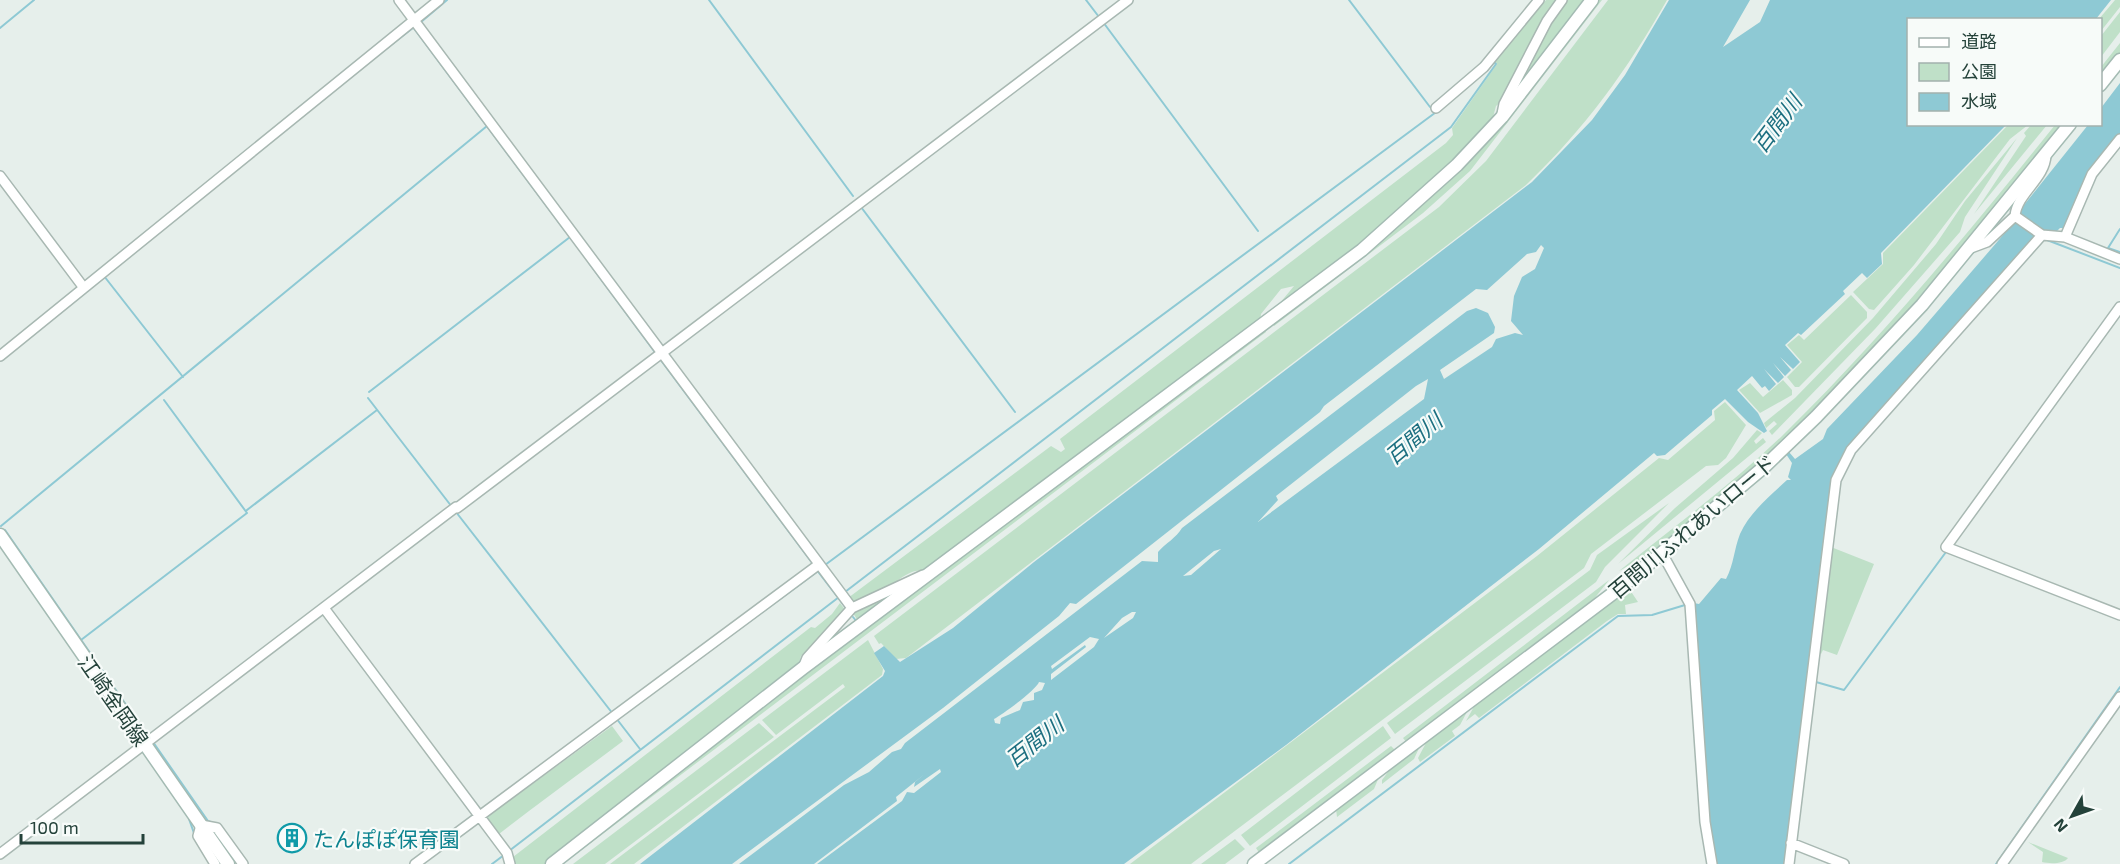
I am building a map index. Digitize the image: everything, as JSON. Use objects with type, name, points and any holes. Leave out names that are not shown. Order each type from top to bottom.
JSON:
[{"type":"street","points":[[399,0],[659,355],[818,567],[852,608]]},
{"type":"street","points":[[0,356],[439,0]]},
{"type":"street","points":[[0,854],[1128,0]]},
{"type":"street","points":[[1436,108],[1484,67],[1539,0]]},
{"type":"street","points":[[1502,117],[1504,104],[1547,21],[1562,0]]},
{"type":"street","points":[[552,864],[803,668],[1362,250],[1422,200],[1502,117],[1592,0]]},
{"type":"street","points":[[2102,82],[2120,60]]},
{"type":"street","name":"百間川ふれあいロード","points":[[1254,864],[1663,555],[1756,474],[1873,358],[1971,248],[2068,126]]},
{"type":"street","points":[[2065,237],[2092,174],[2120,139]]},
{"type":"street","points":[[1971,248],[1988,242],[2016,217],[2018,205],[2044,168],[2046,155]]},
{"type":"street","points":[[0,176],[84,288]]},
{"type":"street","points":[[2016,217],[2041,235],[2065,237],[2120,259]]},
{"type":"street","points":[[1788,864],[1836,480],[1842,465],[1851,450],[2041,235]]},
{"type":"street","points":[[2120,307],[1949,548],[2120,615]]},
{"type":"street","name":"江崎金岡線","points":[[0,535],[228,864]]},
{"type":"street","points":[[1663,555],[1690,604],[1709,862]]},
{"type":"street","points":[[415,864],[818,567]]},
{"type":"street","points":[[803,668],[807,658],[852,608],[918,576],[928,574]]},
{"type":"street","points":[[324,608],[507,853],[510,864]]},
{"type":"street","points":[[2002,864],[2120,697]]},
{"type":"street","points":[[215,864],[198,837],[201,825],[217,828],[243,864]]},
{"type":"street","points":[[1791,843],[1844,864]]},
{"type":"green space","points":[[1546,0],[1559,0],[1501,102],[1496,106],[1492,121],[1459,157],[1358,248],[1270,315],[1294,286],[1281,289],[1261,314],[1260,321],[927,571],[912,572],[875,596],[859,603],[851,603],[848,598],[1051,446],[1061,452],[1065,449],[1060,439],[1446,143],[1453,135],[1452,128],[1497,64],[1495,61]]},
{"type":"green space","points":[[1566,0],[1586,0],[1511,100],[1550,21]]},
{"type":"green space","points":[[1597,0],[1602,0],[1470,171],[1423,213],[1274,326],[1273,324],[1447,182]]},
{"type":"green space","points":[[1608,0],[1667,0],[1637,50],[1604,98],[1567,143],[1526,185],[906,658],[896,659],[881,643],[879,644],[874,636],[1439,207],[1486,161]]},
{"type":"green space","points":[[2115,0],[2120,0],[2120,7],[2102,30],[2102,18],[2100,18]]},
{"type":"green space","points":[[2120,12],[2120,32],[2102,56],[2102,35]]},
{"type":"green space","points":[[2120,43],[2120,53],[2102,78],[2102,66]]},
{"type":"green space","points":[[2007,126],[2027,126],[2010,139],[1914,265],[1874,310],[1869,309],[1853,292],[1883,264],[1883,253]]},
{"type":"green space","points":[[2030,126],[2046,126],[1974,214],[2026,136],[2024,133]]},
{"type":"green space","points":[[2054,126],[2064,126],[1946,270],[1838,388],[1785,441],[1666,545],[1619,571],[1744,471],[1783,435],[1855,361],[1990,205]]},
{"type":"green space","points":[[2017,138],[1965,217],[1960,232],[1875,329],[1772,435],[1769,431],[1777,424],[1774,421],[1766,428],[1764,423],[1795,398],[1873,318],[1936,244],[1965,201]]},
{"type":"green space","points":[[1851,295],[1867,312],[1867,318],[1799,387],[1795,387],[1787,377],[1802,362],[1787,345],[1799,335],[1804,340]]},
{"type":"green space","points":[[1265,329],[1266,332],[563,864],[558,864],[805,673]]},
{"type":"green space","points":[[1783,380],[1792,390],[1792,395],[1760,413],[1739,390],[1750,383],[1763,397]]},
{"type":"green space","points":[[1725,402],[1746,425],[1726,458],[1718,465],[1706,466],[1591,554],[1584,568],[1191,864],[1130,864],[1537,556],[1659,458],[1668,460],[1715,420],[1714,411]]},
{"type":"green space","points":[[1757,430],[1762,433],[1754,441],[1756,444],[1763,438],[1766,442],[1618,564],[1675,508],[1733,458]]},
{"type":"green space","points":[[1669,503],[1605,567],[1596,582],[1395,734],[1387,723],[1590,570],[1597,555]]},
{"type":"green space","points":[[1831,547],[1874,564],[1837,655],[1823,650],[1821,654],[1818,652]]},
{"type":"green space","points":[[1609,580],[1590,604],[1407,743],[1403,738]]},
{"type":"green space","points":[[907,584],[858,621],[853,613]]},
{"type":"green space","points":[[1628,587],[1638,602],[1625,605],[1626,614],[1618,614],[1607,621],[1479,718],[1475,714],[1466,721],[1476,703]]},
{"type":"green space","points":[[840,603],[846,611],[801,656],[797,669],[546,864],[512,864],[513,857],[811,627],[815,628],[832,614]]},
{"type":"green space","points":[[868,640],[883,669],[882,675],[634,864],[610,864],[845,687],[843,684],[776,735],[762,720]]},
{"type":"green space","points":[[1468,710],[1460,725],[1452,731],[1455,736],[1420,762],[1418,758],[1427,741]]},
{"type":"green space","points":[[759,723],[774,737],[605,864],[573,864]]},
{"type":"green space","points":[[612,726],[623,741],[499,834],[501,836],[497,839],[484,819]]},
{"type":"green space","points":[[1383,726],[1391,738],[1250,846],[1241,835]]},
{"type":"green space","points":[[1391,746],[1395,750],[1260,854],[1256,848]]},
{"type":"green space","points":[[1420,746],[1414,759],[1382,784],[1382,780],[1391,768]]},
{"type":"green space","points":[[1379,777],[1374,789],[1337,817],[1336,809]]},
{"type":"green space","points":[[1235,839],[1245,849],[1225,864],[1201,864]]},
{"type":"green space","points":[[2028,842],[2068,858],[2057,863],[2042,862],[2043,852]]},
{"type":"water","name":"百間川","points":[[1669,0],[1750,0],[1723,47],[1760,22],[1770,0],[2111,0],[2097,18],[1907,18],[1907,126],[2005,126],[1881,253],[1882,264],[1867,278],[1862,273],[1843,291],[1845,294],[1801,335],[1798,333],[1785,345],[1800,362],[1793,369],[1780,357],[1791,370],[1785,376],[1773,363],[1784,377],[1778,383],[1764,369],[1776,384],[1769,391],[1765,386],[1762,388],[1752,376],[1737,390],[1758,413],[1767,431],[1764,433],[1748,422],[1725,399],[1712,410],[1712,415],[1665,455],[1657,456],[1654,453],[1539,549],[1286,745],[1124,864],[817,864],[902,801],[907,792],[914,793],[941,772],[940,769],[914,787],[915,782],[926,773],[896,797],[897,801],[814,864],[739,864],[844,785],[869,772],[892,752],[901,749],[905,743],[1142,561],[1158,562],[1158,552],[1182,528],[1467,311],[1476,308],[1488,313],[1495,327],[1494,333],[1440,370],[1444,379],[1492,347],[1496,339],[1515,333],[1523,335],[1511,321],[1514,296],[1522,277],[1535,269],[1544,248],[1541,245],[1536,252],[1527,254],[1487,290],[1476,289],[1324,406],[1320,412],[1076,604],[1070,603],[1059,616],[943,708],[732,864],[640,864],[883,676],[885,671],[874,653],[884,646],[900,662],[953,628],[1034,562],[1532,182],[1592,120],[1625,75]],"holes":[[[1428,379],[1424,399],[1258,522],[1278,500],[1276,496]],[[1221,549],[1191,575],[1183,576],[1214,551]],[[1136,612],[1133,618],[1104,638],[1122,618]],[[1090,637],[1099,639],[1094,647],[1051,680],[1051,674],[1086,647],[1085,645],[1052,669],[1051,666]],[[1039,682],[1045,683],[1042,690],[1034,693],[1034,700],[1023,702],[1020,710],[1001,718],[1000,724],[995,723],[994,719],[1011,708]]]},
{"type":"water","points":[[2120,83],[2120,135],[2091,172],[2066,228],[2060,228],[2056,232],[2041,230],[1932,356],[1845,450],[1834,477],[1826,516],[1784,864],[1716,864],[1708,803],[1694,603],[1699,604],[1721,578],[1726,579],[1744,526],[1767,498],[1787,480],[1791,480],[1788,477],[1792,463],[1786,454],[1789,452],[1795,459],[1823,439],[1827,429],[1917,335],[2016,220],[2024,205],[2087,126],[2102,126],[2102,107]]},
{"type":"waterway","points":[[0,28],[34,0]]},
{"type":"waterway","points":[[421,22],[447,0]]},
{"type":"waterway","points":[[709,0],[853,196]]},
{"type":"waterway","points":[[1086,0],[1099,17]]},
{"type":"waterway","points":[[1349,0],[1430,107]]},
{"type":"waterway","points":[[1103,22],[1258,231]]},
{"type":"waterway","points":[[413,27],[566,232]]},
{"type":"waterway","points":[[373,59],[414,27]]},
{"type":"waterway","points":[[845,592],[1451,127],[1496,64],[1493,61]]},
{"type":"waterway","points":[[825,565],[1451,101]]},
{"type":"waterway","points":[[1,526],[487,126]]},
{"type":"waterway","points":[[861,207],[1015,412]]},
{"type":"waterway","points":[[2120,229],[2108,248],[2120,252]]},
{"type":"waterway","points":[[369,392],[570,237]]},
{"type":"waterway","points":[[2047,240],[2120,268]]},
{"type":"waterway","points":[[589,263],[657,355]]},
{"type":"waterway","points":[[104,276],[183,377]]},
{"type":"waterway","points":[[660,359],[813,564]]},
{"type":"waterway","points":[[368,398],[452,507]]},
{"type":"waterway","points":[[81,640],[247,513],[164,400]]},
{"type":"waterway","points":[[247,510],[377,410]]},
{"type":"waterway","points":[[456,512],[613,714]]},
{"type":"waterway","points":[[5,530],[147,735]]},
{"type":"waterway","points":[[1816,682],[1844,690],[1946,552]]},
{"type":"waterway","points":[[816,569],[846,608]]},
{"type":"waterway","points":[[708,652],[818,571]]},
{"type":"waterway","points":[[509,851],[839,597]]},
{"type":"waterway","points":[[1289,864],[1618,616],[1652,615],[1685,605]]},
{"type":"waterway","points":[[46,612],[77,656]]},
{"type":"waterway","points":[[853,617],[857,622]]},
{"type":"waterway","points":[[1996,864],[2120,687]]},
{"type":"waterway","points":[[616,718],[640,749]]},
{"type":"waterway","points":[[153,742],[208,821],[213,823]]},
{"type":"waterway","points":[[189,819],[195,836]]},
{"type":"waterway","points":[[492,864],[504,855]]},
{"type":"place","name":"たんぽぽ保育園","points":[[292,838]]}]
